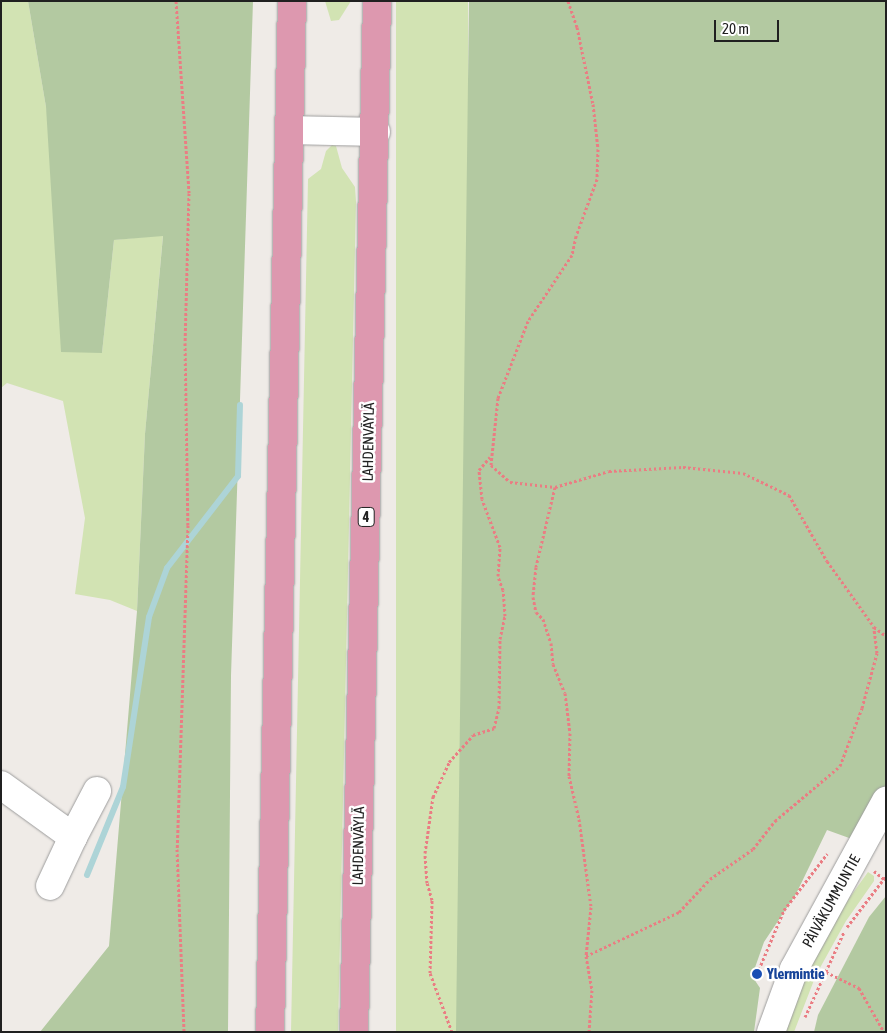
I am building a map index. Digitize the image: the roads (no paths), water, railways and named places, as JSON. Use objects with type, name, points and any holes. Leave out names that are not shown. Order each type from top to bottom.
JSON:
[{"type":"highway","points":[[270,1032],[292,1]]},
{"type":"highway","name":"LAHDENVÄYLÄ","points":[[354,1032],[376,132],[377,1]]},
{"type":"street","points":[[290,130],[376,132]]},
{"type":"street","points":[[1,785],[73,837]]},
{"type":"street","points":[[50,886],[73,837],[98,791]]},
{"type":"street","name":"PÄIVÄKUMMUNTIE","points":[[771,1032],[794,969],[886,801]]},
{"type":"waterway","points":[[87,875],[123,787],[149,617],[167,568],[238,476],[240,405]]},
{"type":"place","name":"Ylermintie","points":[[757,974]]}]
